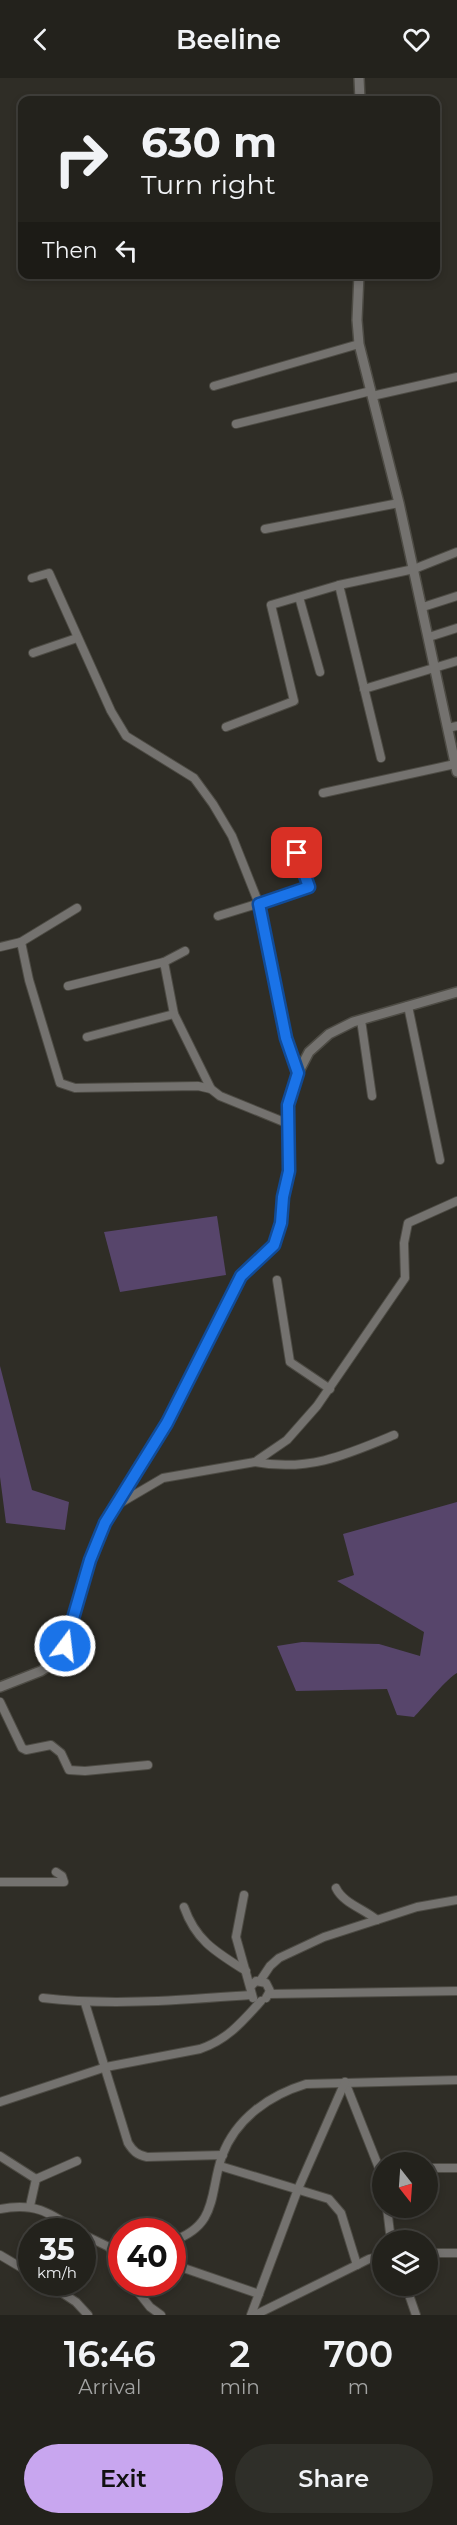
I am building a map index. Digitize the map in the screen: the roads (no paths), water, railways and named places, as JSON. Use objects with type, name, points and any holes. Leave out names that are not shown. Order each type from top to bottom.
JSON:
[{"type":"street","points":[[359,78],[360,96]]},
{"type":"street","points":[[323,793],[457,769],[453,727],[435,666],[399,503],[359,344],[358,279]]},
{"type":"street","points":[[214,386],[359,344]]},
{"type":"street","points":[[236,424],[371,393],[457,377]]},
{"type":"street","points":[[265,529],[399,503]]},
{"type":"street","points":[[226,727],[294,701],[270,609],[271,605],[339,585],[414,569],[457,552]]},
{"type":"street","points":[[32,578],[49,573],[111,711],[126,736],[194,778],[232,836],[259,904],[286,1038],[298,1073]]},
{"type":"street","points":[[339,585],[381,758]]},
{"type":"street","points":[[423,607],[457,596]]},
{"type":"street","points":[[299,597],[320,672]]},
{"type":"street","points":[[429,637],[457,628]]},
{"type":"street","points":[[33,653],[77,638]]},
{"type":"street","points":[[364,689],[457,661]]},
{"type":"street","points":[[218,916],[309,887],[297,853]]},
{"type":"street","points":[[0,947],[21,942],[77,908]]},
{"type":"street","points":[[21,942],[29,980],[60,1083],[75,1088],[198,1086],[211,1089],[220,1096],[289,1124]]},
{"type":"street","points":[[68,986],[164,962],[185,951]]},
{"type":"street","points":[[164,962],[174,1014],[211,1089]]},
{"type":"street","points":[[0,1687],[41,1671],[52,1664],[65,1646],[90,1560],[105,1523],[167,1423],[241,1276],[274,1245],[281,1223],[283,1197],[289,1171],[288,1105],[298,1073],[309,1052],[329,1034],[361,1020],[457,992]]},
{"type":"street","points":[[408,1006],[440,1160]]},
{"type":"street","points":[[87,1037],[174,1014]]},
{"type":"street","points":[[361,1020],[372,1096]]},
{"type":"street","points":[[255,1462],[287,1440],[330,1389],[405,1278],[404,1243],[408,1223],[457,1201]]},
{"type":"street","points":[[277,1280],[290,1362],[330,1389]]},
{"type":"street","points":[[116,1506],[163,1479],[255,1462],[278,1466],[299,1466],[351,1452],[394,1434]]},
{"type":"street","points":[[0,1702],[22,1748],[26,1750],[51,1745],[61,1753],[69,1770],[85,1771],[148,1765]]},
{"type":"street","points":[[0,1882],[64,1882],[63,1876],[56,1872]]},
{"type":"street","points":[[336,1888],[342,1898],[363,1909],[377,1920]]},
{"type":"street","points":[[244,1895],[236,1937],[251,1986],[250,1995]]},
{"type":"street","points":[[251,1986],[260,1981],[270,1966],[294,1950],[324,1937],[417,1907],[457,1900]]},
{"type":"street","points":[[184,1907],[190,1925],[198,1935],[213,1949],[246,1971]]},
{"type":"street","points":[[260,1981],[268,1985],[269,1994]]},
{"type":"street","points":[[0,2102],[106,2067],[200,2049],[213,2044],[234,2031],[269,1994],[457,1991]]},
{"type":"street","points":[[43,1998],[85,2003],[250,1995],[255,2000],[261,2001]]},
{"type":"street","points":[[85,2003],[128,2143],[138,2155],[147,2157],[223,2155]]},
{"type":"street","points":[[186,2236],[198,2228],[207,2216],[223,2155],[235,2134],[264,2102],[285,2091],[306,2084],[457,2080]]},
{"type":"street","points":[[345,2082],[374,2152]]},
{"type":"street","points":[[251,2315],[298,2189],[345,2082]]},
{"type":"street","points":[[0,2156],[36,2179]]},
{"type":"street","points":[[36,2179],[77,2161]]},
{"type":"street","points":[[220,2166],[329,2199],[336,2205],[346,2225],[357,2265]]},
{"type":"street","points":[[438,2168],[457,2168]]},
{"type":"street","points":[[30,2206],[36,2179]]},
{"type":"street","points":[[0,2209],[30,2206],[57,2218]]},
{"type":"street","points":[[96,2241],[108,2247]]},
{"type":"street","points":[[438,2253],[457,2253]]},
{"type":"street","points":[[0,2255],[18,2266]]},
{"type":"street","points":[[255,2315],[372,2260]]},
{"type":"street","points":[[186,2269],[259,2294]]},
{"type":"street","points":[[67,2296],[88,2315]]},
{"type":"street","points":[[141,2296],[150,2307],[161,2315]]},
{"type":"street","points":[[409,2296],[416,2315]]}]
